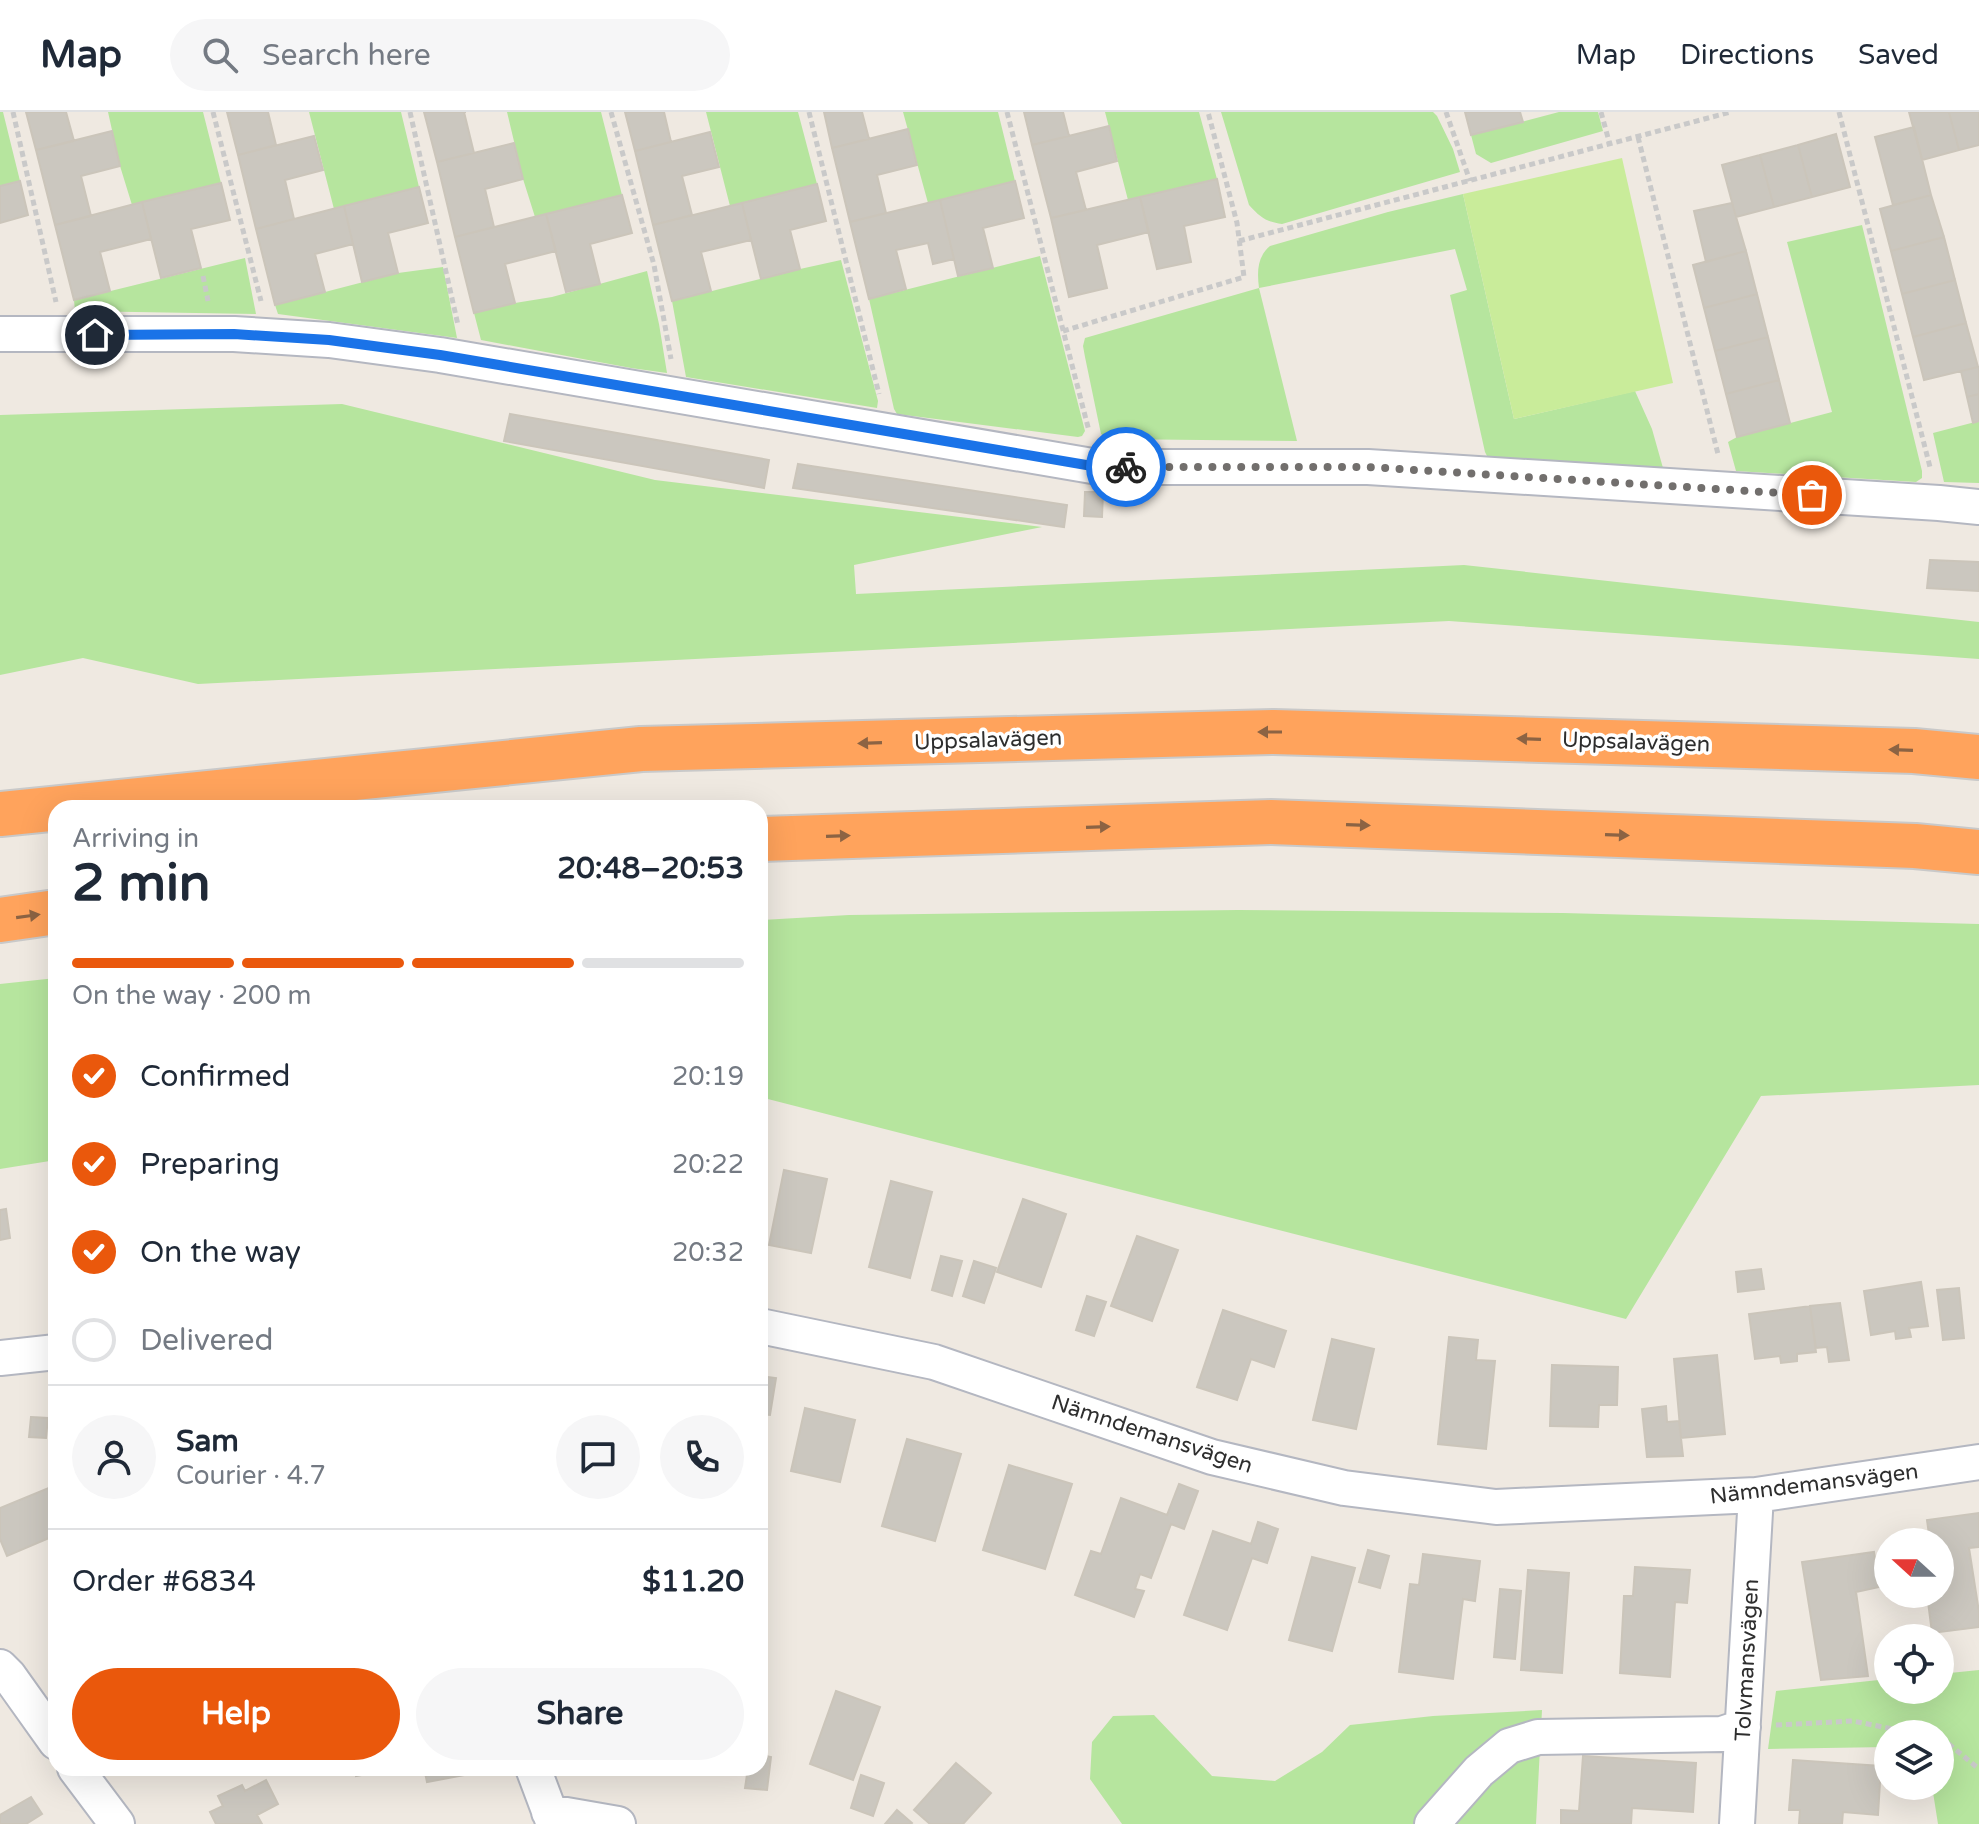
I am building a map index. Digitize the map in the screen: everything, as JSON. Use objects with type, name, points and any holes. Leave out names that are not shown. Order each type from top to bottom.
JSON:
[{"type":"highway","name":"Uppsalavägen","points":[[142,800],[657,749],[1274,732],[1899,750],[1979,757]]},
{"type":"highway","name":"Uppsalavägen","points":[[0,814],[48,809]]},
{"type":"highway","points":[[768,839],[1271,822],[1915,846],[1979,852]]},
{"type":"highway","points":[[0,920],[48,913]]},
{"type":"street","points":[[0,334],[234,334],[329,340],[1098,467],[1368,467],[1979,507]]},
{"type":"street","name":"Nämndemansvägen","points":[[768,1328],[934,1362],[1212,1457],[1344,1488],[1496,1507],[1756,1495],[1979,1462]]},
{"type":"street","points":[[0,1358],[48,1353]]},
{"type":"street","name":"Tolvmansvägen","points":[[1737,1824],[1756,1495]]},
{"type":"street","points":[[0,1667],[48,1731]]},
{"type":"street","points":[[1432,1824],[1479,1771],[1509,1746],[1538,1737],[1722,1734],[1743,1727]]},
{"type":"street","points":[[81,1776],[117,1824]]},
{"type":"street","points":[[536,1776],[551,1818],[618,1824]]},
{"type":"path","points":[[13,112],[63,334]]},
{"type":"path","points":[[213,112],[265,318],[266,336]]},
{"type":"path","points":[[410,112],[466,361]]},
{"type":"path","points":[[611,112],[654,265],[679,397]]},
{"type":"path","points":[[809,112],[889,432]]},
{"type":"path","points":[[1007,112],[1098,467]]},
{"type":"path","points":[[1063,331],[1244,277],[1237,223],[1208,112]]},
{"type":"path","points":[[1446,112],[1470,181]]},
{"type":"path","points":[[1601,112],[1610,145]]},
{"type":"path","points":[[1239,241],[1731,112]]},
{"type":"path","points":[[1839,112],[1939,503]]},
{"type":"path","points":[[1638,137],[1720,460]]},
{"type":"path","points":[[1743,1727],[1853,1721],[1874,1725]]},
{"type":"path","points":[[1954,1748],[1979,1769]]},
{"type":"green space","points":[[0,112],[3,112],[20,181],[0,186]]},
{"type":"green space","points":[[108,112],[203,112],[221,183],[132,205]]},
{"type":"green space","points":[[309,112],[401,112],[419,187],[334,209]]},
{"type":"green space","points":[[507,112],[601,112],[622,195],[535,217]]},
{"type":"green space","points":[[706,112],[798,112],[817,184],[730,206]]},
{"type":"green space","points":[[903,112],[998,112],[1015,181],[928,203]]},
{"type":"green space","points":[[1105,112],[1199,112],[1217,179],[1128,200]]},
{"type":"green space","points":[[1221,112],[1433,112],[1453,149],[1460,172],[1282,224],[1276,223],[1264,218],[1249,205]]},
{"type":"green space","points":[[1559,112],[1598,112],[1603,131],[1491,163],[1476,154],[1471,135]]},
{"type":"green space","points":[[1622,158],[1673,383],[1514,419],[1463,194]]},
{"type":"green space","points":[[1463,194],[1514,419],[1635,391],[1652,429],[1663,468],[1489,460],[1450,295],[1467,290],[1455,249],[1259,288],[1259,265],[1270,246]]},
{"type":"green space","points":[[1862,225],[1922,478],[1916,482],[1736,471],[1728,442],[1832,412],[1787,242]]},
{"type":"green space","points":[[1040,256],[1085,431],[1082,436],[897,414],[869,299]]},
{"type":"green space","points":[[245,258],[256,314],[75,311],[74,300]]},
{"type":"green space","points":[[841,260],[878,401],[877,408],[686,377],[672,301]]},
{"type":"green space","points":[[443,267],[457,338],[278,314],[275,305],[398,273]]},
{"type":"green space","points":[[647,271],[667,373],[481,340],[474,313],[552,297]]},
{"type":"green space","points":[[1259,288],[1297,441],[1108,439],[1101,434],[1083,346],[1085,338]]},
{"type":"green space","points":[[342,404],[655,480],[1042,527],[854,565],[856,594],[1464,565],[1979,622],[1979,659],[1449,621],[198,684],[83,658],[0,675],[0,415]]},
{"type":"green space","points":[[1979,421],[1979,483],[1944,482],[1933,433]]},
{"type":"green space","points":[[1238,910],[1563,913],[1979,924],[1979,1085],[1761,1096],[1626,1319],[768,1099],[768,920],[849,915]]},
{"type":"green space","points":[[48,979],[48,1161],[0,1169],[0,984]]},
{"type":"green space","points":[[1979,1670],[1979,1824],[1938,1824],[1934,1800],[1954,1800],[1954,1720],[1874,1720],[1874,1747],[1768,1749],[1776,1691],[1874,1680],[1874,1704],[1954,1704],[1954,1673]]},
{"type":"green space","points":[[1542,1710],[1536,1824],[1122,1824],[1090,1779],[1092,1742],[1113,1716],[1154,1715],[1212,1776],[1275,1781],[1322,1752],[1350,1725],[1433,1716]]},
{"type":"building","points":[[26,112],[66,112],[74,141],[36,150]]},
{"type":"building","points":[[227,112],[268,112],[276,145],[238,155]]},
{"type":"building","points":[[424,112],[464,112],[474,153],[437,162]]},
{"type":"building","points":[[625,112],[664,112],[671,142],[635,151]]},
{"type":"building","points":[[824,112],[862,112],[869,139],[832,148]]},
{"type":"building","points":[[1024,112],[1063,112],[1069,136],[1032,145]]},
{"type":"building","points":[[1465,112],[1520,112],[1523,122],[1471,135]]},
{"type":"building","points":[[1909,112],[1949,112],[1959,150],[1922,160]]},
{"type":"building","points":[[1949,112],[1979,112],[1979,145],[1959,150]]},
{"type":"building","points":[[1109,126],[1117,161],[1076,172],[1086,210],[1051,218],[1032,145]]},
{"type":"building","points":[[1914,127],[1931,195],[1893,205],[1875,137]]},
{"type":"building","points":[[908,129],[917,165],[877,175],[886,213],[850,222],[832,148]]},
{"type":"building","points":[[112,131],[120,166],[81,176],[91,216],[55,225],[36,150]]},
{"type":"building","points":[[710,132],[719,167],[682,176],[692,215],[653,225],[635,151]]},
{"type":"building","points":[[1836,134],[1850,187],[1812,197],[1798,145]]},
{"type":"building","points":[[314,136],[323,170],[285,180],[294,219],[256,229],[238,155]]},
{"type":"building","points":[[514,143],[523,179],[485,189],[494,227],[455,237],[437,162]]},
{"type":"building","points":[[1798,145],[1812,197],[1774,207],[1760,155]]},
{"type":"building","points":[[1760,155],[1774,207],[1736,217],[1722,165]]},
{"type":"building","points":[[1217,179],[1225,217],[1184,226],[1191,262],[1157,269],[1140,197]]},
{"type":"building","points":[[20,181],[28,215],[0,223],[0,186]]},
{"type":"building","points":[[1015,181],[1024,218],[983,228],[993,268],[958,276],[940,200]]},
{"type":"building","points":[[221,183],[230,220],[191,229],[201,268],[161,278],[142,202]]},
{"type":"building","points":[[817,184],[826,221],[790,230],[800,269],[761,279],[742,203]]},
{"type":"building","points":[[419,187],[428,223],[388,233],[398,273],[362,282],[344,206]]},
{"type":"building","points":[[622,195],[632,233],[590,244],[600,284],[566,292],[546,214]]},
{"type":"building","points":[[1931,195],[1944,237],[1891,251],[1880,209]]},
{"type":"building","points":[[1140,197],[1149,232],[1097,245],[1107,288],[1069,297],[1051,218]]},
{"type":"building","points":[[940,200],[954,259],[933,264],[928,243],[896,250],[906,289],[869,299],[850,222]]},
{"type":"building","points":[[142,202],[151,239],[100,252],[110,291],[74,300],[55,225]]},
{"type":"building","points":[[742,203],[751,240],[701,252],[711,291],[672,301],[653,225]]},
{"type":"building","points":[[1732,203],[1746,251],[1706,262],[1694,211]]},
{"type":"building","points":[[344,206],[353,244],[315,254],[325,292],[275,305],[256,229]]},
{"type":"building","points":[[546,214],[556,251],[505,264],[515,303],[474,313],[455,237]]},
{"type":"building","points":[[1944,237],[1955,280],[1902,294],[1891,251]]},
{"type":"building","points":[[1746,251],[1757,294],[1704,308],[1693,265]]},
{"type":"building","points":[[1955,280],[1966,323],[1913,337],[1902,294]]},
{"type":"building","points":[[1757,294],[1768,337],[1715,351],[1704,308]]},
{"type":"building","points":[[1966,323],[1978,367],[1924,380],[1913,337]]},
{"type":"building","points":[[1768,337],[1779,380],[1726,394],[1715,351]]},
{"type":"building","points":[[1979,367],[1979,394],[1967,397],[1961,371]]},
{"type":"building","points":[[1779,380],[1790,423],[1737,437],[1726,394]]},
{"type":"building","points":[[1979,394],[1979,421],[1973,423],[1967,397]]},
{"type":"building","points":[[510,414],[769,460],[764,488],[504,441]]},
{"type":"building","points":[[798,464],[1067,505],[1064,527],[793,488]]},
{"type":"building","points":[[1085,492],[1103,492],[1102,517],[1084,516]]},
{"type":"building","points":[[1930,560],[1979,562],[1979,591],[1927,588]]},
{"type":"building","points":[[784,1170],[827,1179],[811,1253],[769,1245]]},
{"type":"building","points":[[891,1181],[932,1192],[910,1278],[869,1267]]},
{"type":"building","points":[[1023,1199],[1066,1214],[1041,1287],[997,1272]]},
{"type":"building","points":[[6,1209],[10,1238],[0,1240],[0,1210]]},
{"type":"building","points":[[1137,1236],[1178,1250],[1152,1321],[1111,1306]]},
{"type":"building","points":[[941,1256],[962,1261],[952,1296],[932,1290]]},
{"type":"building","points":[[974,1261],[996,1268],[984,1303],[963,1296]]},
{"type":"building","points":[[1761,1269],[1764,1289],[1738,1292],[1736,1272]]},
{"type":"building","points":[[1921,1282],[1928,1326],[1909,1328],[1911,1337],[1896,1339],[1895,1331],[1871,1335],[1864,1291]]},
{"type":"building","points":[[1959,1288],[1964,1338],[1943,1340],[1937,1290]]},
{"type":"building","points":[[1087,1296],[1106,1302],[1094,1336],[1076,1330]]},
{"type":"building","points":[[1840,1303],[1849,1360],[1829,1362],[1827,1347],[1816,1348],[1810,1306]]},
{"type":"building","points":[[1810,1306],[1816,1352],[1797,1354],[1797,1361],[1781,1363],[1780,1356],[1755,1359],[1749,1314]]},
{"type":"building","points":[[1223,1310],[1286,1331],[1274,1367],[1251,1359],[1237,1400],[1197,1387]]},
{"type":"building","points":[[1449,1337],[1478,1340],[1476,1360],[1495,1361],[1486,1449],[1438,1444]]},
{"type":"building","points":[[1332,1339],[1374,1349],[1356,1429],[1313,1420]]},
{"type":"building","points":[[1717,1355],[1725,1434],[1681,1438],[1674,1359]]},
{"type":"building","points":[[1552,1365],[1618,1367],[1617,1405],[1599,1405],[1598,1427],[1550,1426]]},
{"type":"building","points":[[768,1377],[776,1378],[768,1415]]},
{"type":"building","points":[[1666,1406],[1667,1422],[1679,1421],[1683,1456],[1647,1457],[1642,1409]]},
{"type":"building","points":[[805,1408],[855,1420],[840,1482],[791,1471]]},
{"type":"building","points":[[31,1417],[48,1418],[46,1438],[29,1437]]},
{"type":"building","points":[[907,1439],[961,1454],[935,1541],[882,1526]]},
{"type":"building","points":[[1009,1465],[1072,1484],[1045,1569],[983,1550]]},
{"type":"building","points":[[1179,1484],[1198,1491],[1184,1529],[1171,1524],[1151,1578],[1140,1574],[1135,1589],[1144,1591],[1134,1617],[1075,1595],[1091,1551],[1101,1554],[1121,1498],[1167,1515]]},
{"type":"building","points":[[48,1488],[48,1538],[7,1556],[0,1539],[0,1508]]},
{"type":"building","points":[[1979,1513],[1979,1547],[1969,1548],[1979,1627],[1954,1630],[1954,1624],[1931,1624],[1929,1608],[1954,1608],[1954,1528],[1928,1528],[1927,1520]]},
{"type":"building","points":[[1258,1522],[1278,1529],[1267,1563],[1252,1558],[1227,1630],[1184,1615],[1213,1531],[1251,1544]]},
{"type":"building","points":[[1368,1550],[1389,1556],[1380,1588],[1359,1582]]},
{"type":"building","points":[[1874,1552],[1874,1588],[1856,1592],[1868,1676],[1821,1680],[1802,1562]]},
{"type":"building","points":[[1423,1554],[1480,1561],[1475,1601],[1463,1599],[1453,1679],[1399,1672],[1410,1584],[1419,1585]]},
{"type":"building","points":[[1312,1557],[1355,1568],[1332,1651],[1289,1640]]},
{"type":"building","points":[[1635,1567],[1690,1570],[1687,1603],[1675,1602],[1670,1677],[1620,1673],[1624,1596],[1633,1596]]},
{"type":"building","points":[[1528,1570],[1569,1573],[1562,1673],[1521,1670]]},
{"type":"building","points":[[1500,1589],[1521,1591],[1515,1659],[1494,1657]]},
{"type":"building","points":[[836,1691],[880,1707],[853,1780],[810,1764]]},
{"type":"building","points":[[768,1756],[771,1757],[767,1790],[745,1788],[747,1776],[768,1776]]},
{"type":"building","points":[[1583,1756],[1696,1763],[1693,1812],[1632,1808],[1631,1824],[1561,1824],[1561,1810],[1579,1811]]},
{"type":"building","points":[[1793,1760],[1874,1766],[1874,1800],[1879,1800],[1878,1815],[1843,1812],[1842,1824],[1799,1824],[1800,1810],[1789,1810]]},
{"type":"building","points":[[956,1763],[991,1793],[963,1824],[930,1824],[914,1810]]},
{"type":"building","points":[[861,1775],[884,1783],[873,1816],[851,1808]]},
{"type":"building","points":[[426,1776],[459,1776],[427,1782]]},
{"type":"building","points":[[266,1780],[278,1804],[257,1815],[262,1824],[216,1824],[210,1812],[223,1806],[218,1796],[242,1785],[245,1791]]},
{"type":"building","points":[[31,1797],[42,1814],[26,1824],[0,1824],[0,1815]]},
{"type":"building","points":[[897,1810],[912,1823],[885,1824]]},
{"type":"way so far","points":[[1126,467],[1368,467],[1812,495]]},
{"type":"route","points":[[95,335],[234,334],[329,340],[440,355],[1098,467],[1126,467]]}]
